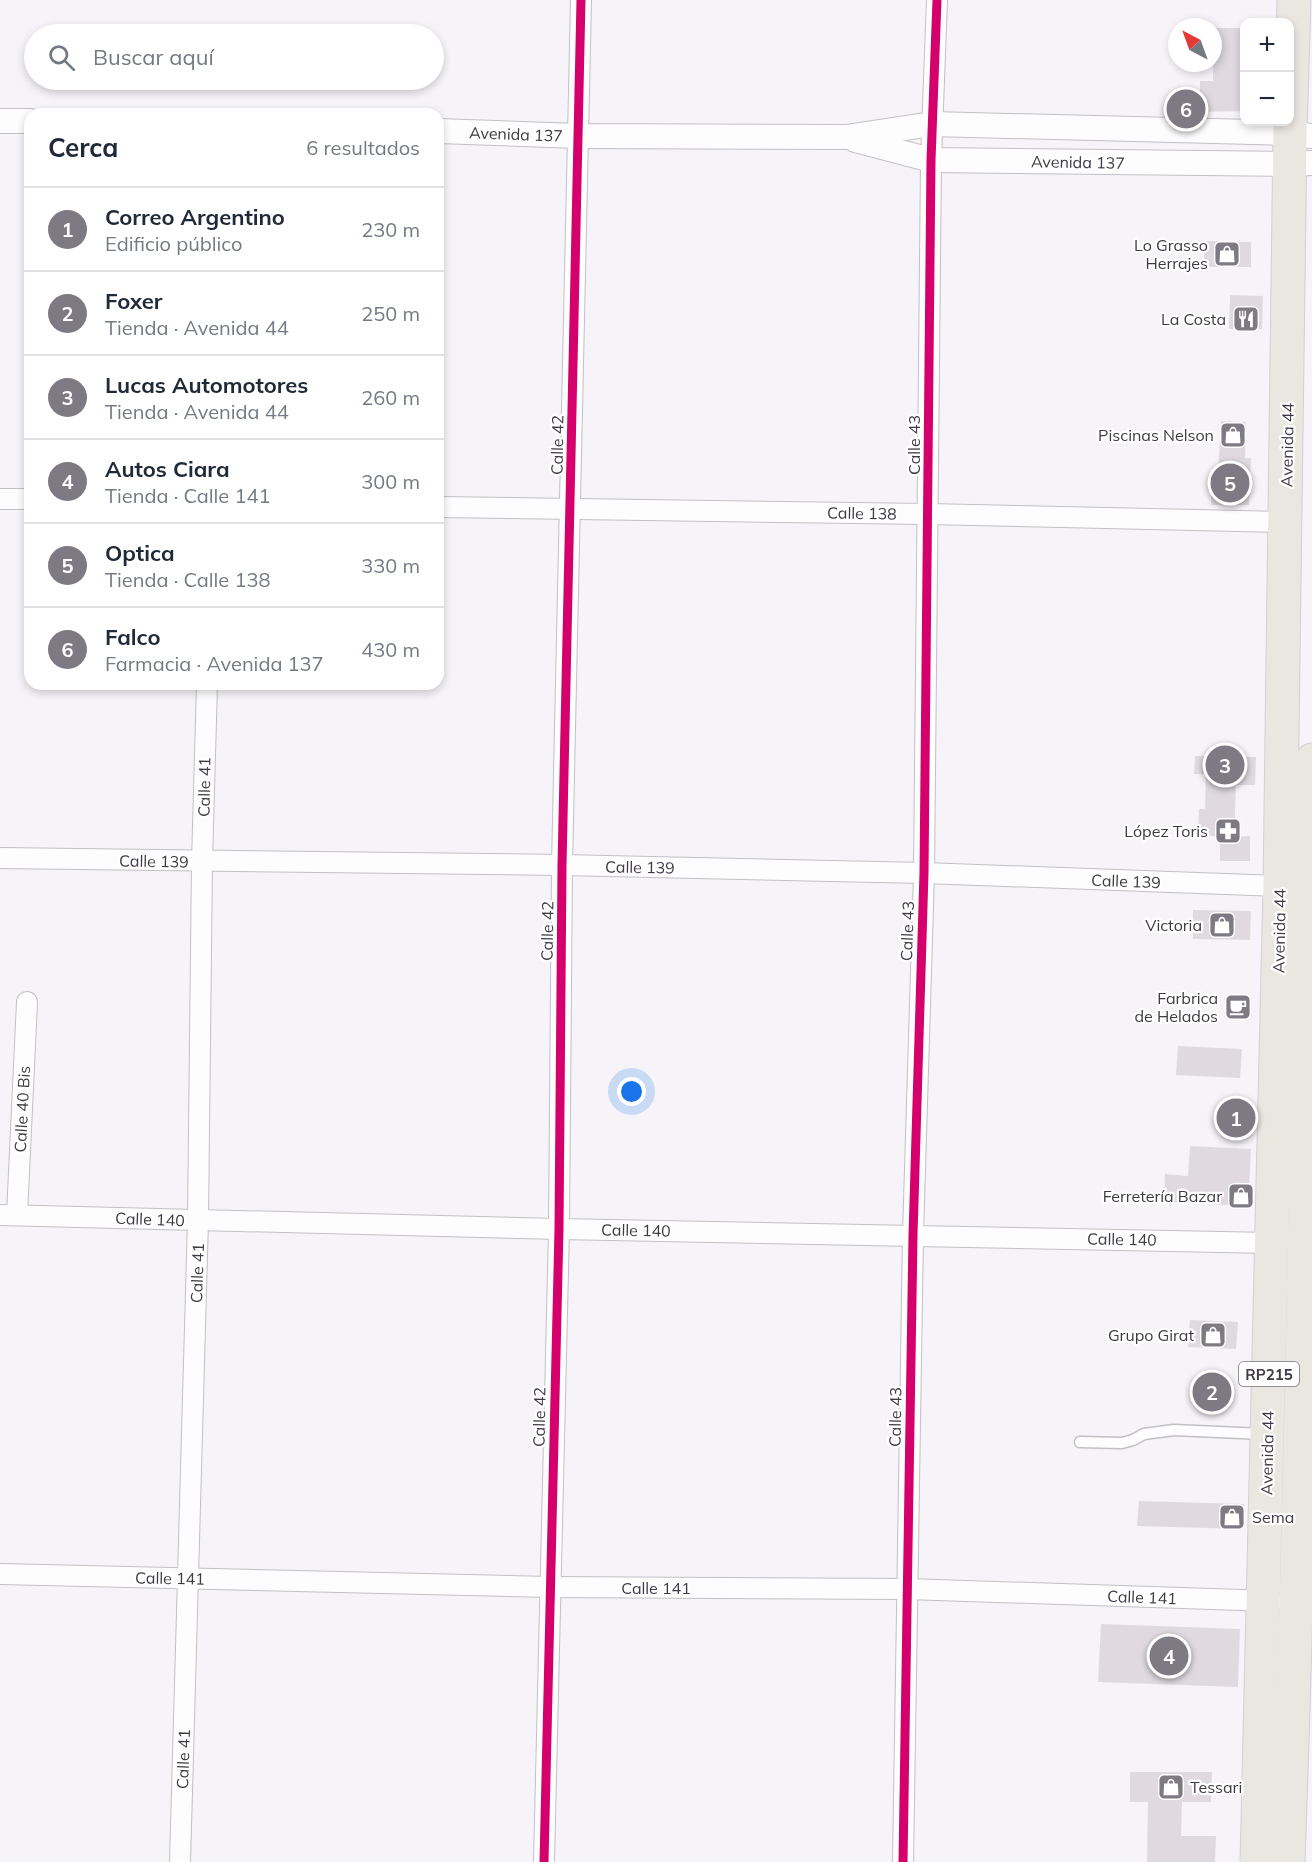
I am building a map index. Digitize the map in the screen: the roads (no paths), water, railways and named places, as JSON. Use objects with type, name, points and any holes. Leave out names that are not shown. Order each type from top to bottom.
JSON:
[{"type":"highway","name":"Avenida 44","points":[[1288,1862],[1305,1601],[1309,1244],[1301,887],[1286,522],[1301,149],[1294,0]]},
{"type":"highway","name":"Avenida 44","points":[[1257,1862],[1272,1243],[1312,760]]},
{"type":"street","name":"Calle 42","points":[[544,1862],[559,1228],[562,865],[581,0]]},
{"type":"street","name":"Calle 43","points":[[903,1862],[913,1235],[924,873],[931,160],[937,0]]},
{"type":"street","points":[[0,121],[24,121]]},
{"type":"street","name":"Avenida 137","points":[[444,131],[578,136],[846,137],[932,124],[1301,149]]},
{"type":"street","name":"Avenida 137","points":[[846,137],[931,160],[1301,149]]},
{"type":"street","points":[[0,499],[24,499]]},
{"type":"street","name":"Calle 138","points":[[444,507],[1286,522]]},
{"type":"street","name":"Calle 41","points":[[180,1862],[198,1220],[202,862],[207,690]]},
{"type":"street","name":"Calle 139","points":[[0,858],[562,865],[924,873],[1301,887]]},
{"type":"street","name":"Calle 40 Bis","points":[[8,1215],[27,1002]]},
{"type":"street","name":"Calle 140","points":[[8,1215],[1272,1243]]},
{"type":"street","name":"Calle 141","points":[[0,1574],[550,1587],[908,1589],[1305,1601]]},
{"type":"lane","points":[[1080,1442],[1122,1443],[1143,1434],[1174,1430],[1268,1434]]},
{"type":"place","name":"Falco","points":[[1186,109]]},
{"type":"place","name":"Lo Grasso Herrajes","points":[[1227,254]]},
{"type":"place","name":"La Costa","points":[[1246,319]]},
{"type":"place","name":"Piscinas Nelson","points":[[1233,435]]},
{"type":"place","name":"Optica","points":[[1230,483]]},
{"type":"place","name":"Lucas Automotores","points":[[1225,765]]},
{"type":"place","name":"López Toris","points":[[1228,831]]},
{"type":"place","name":"Victoria","points":[[1222,925]]},
{"type":"place","name":"Farbrica de Helados","points":[[1238,1007]]},
{"type":"place","name":"Correo Argentino","points":[[1236,1118]]},
{"type":"place","name":"Ferretería Bazar","points":[[1241,1196]]},
{"type":"place","name":"Grupo Girat","points":[[1213,1335]]},
{"type":"place","name":"Foxer","points":[[1212,1392]]},
{"type":"place","name":"Sema","points":[[1232,1517]]},
{"type":"place","name":"Autos Ciara","points":[[1169,1656]]},
{"type":"place","name":"Tessari","points":[[1171,1787]]}]
